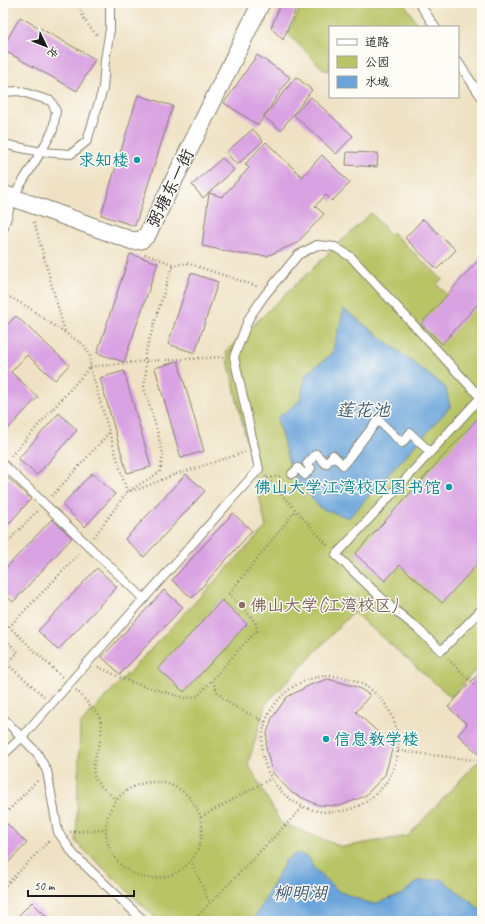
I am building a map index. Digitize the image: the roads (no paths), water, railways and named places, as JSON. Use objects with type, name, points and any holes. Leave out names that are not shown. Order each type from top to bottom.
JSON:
[{"type":"street","name":"弼塘东一街","points":[[8,196],[133,241],[141,240],[147,235],[261,3]]},
{"type":"lane","points":[[3,144],[41,152],[71,154],[87,141],[103,89],[105,60],[110,28],[110,3]]},
{"type":"lane","points":[[419,3],[434,26]]},
{"type":"lane","points":[[459,64],[482,98]]},
{"type":"lane","points":[[3,92],[19,91],[51,101],[56,111],[53,130],[41,152],[8,196],[3,230]]},
{"type":"lane","points":[[3,756],[22,737],[259,469],[234,357],[249,318],[269,290],[298,255],[317,245],[334,247],[350,257],[481,398],[336,554],[391,607],[418,629],[441,651],[482,609]]},
{"type":"lane","points":[[292,474],[298,468],[305,475],[311,468],[307,464],[316,454],[326,464],[333,455],[343,465],[378,420],[402,443],[410,433],[430,452]]},
{"type":"lane","points":[[3,464],[144,599]]},
{"type":"lane","points":[[3,718],[37,753],[47,771],[58,832],[74,855],[144,921]]},
{"type":"water","name":"莲花池","points":[[344,309],[446,388],[450,407],[349,518],[320,508],[292,474],[277,418],[300,401],[306,374],[332,354]]},
{"type":"water","name":"柳明湖","points":[[298,853],[309,858],[313,867],[338,891],[374,904],[402,894],[419,881],[441,879],[472,902],[482,912],[482,921],[253,921],[286,860]]},
{"type":"place","name":"求知楼","points":[[137,160]]},
{"type":"place","name":"佛山大学江湾校区图书馆","points":[[449,487]]},
{"type":"place","name":"佛山大学(江湾校区)","points":[[242,605]]},
{"type":"place","name":"信息教学楼","points":[[326,739]]}]
